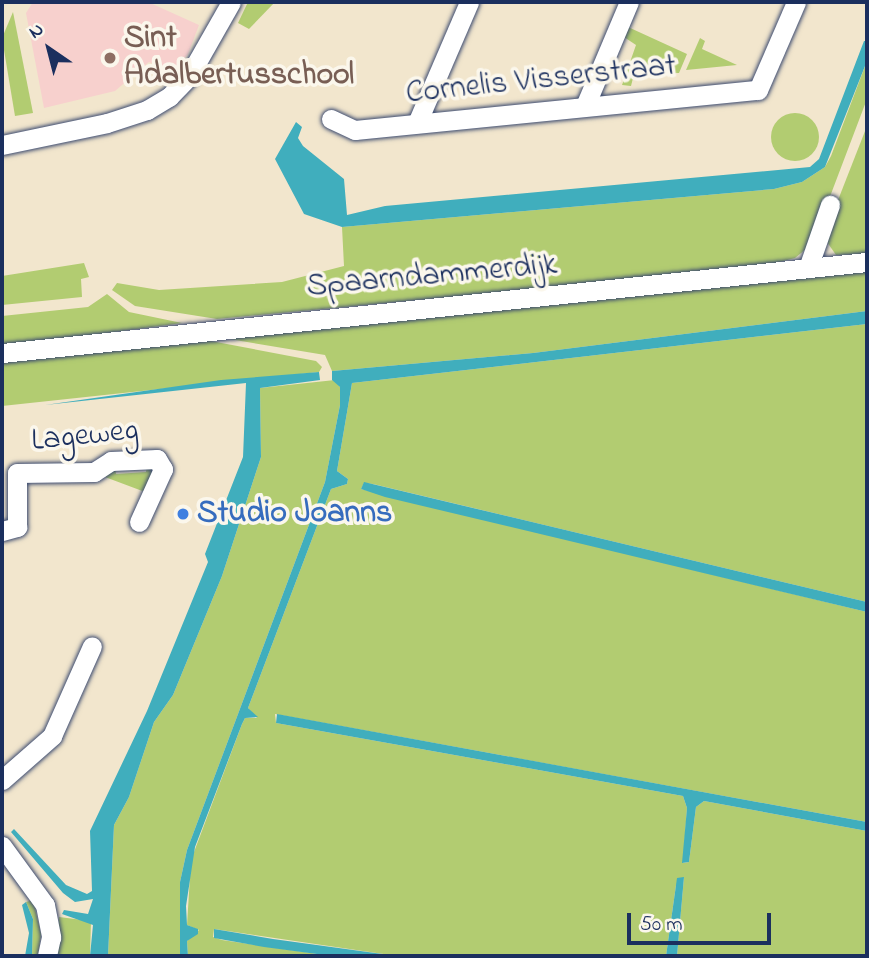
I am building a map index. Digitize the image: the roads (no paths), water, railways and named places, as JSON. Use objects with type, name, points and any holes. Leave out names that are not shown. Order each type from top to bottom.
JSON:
[{"type":"street","points":[[2,145],[107,123],[148,110],[169,97],[189,76],[231,2]]},
{"type":"street","points":[[417,123],[469,2]]},
{"type":"street","points":[[585,106],[629,2]]},
{"type":"street","name":"Cornelis Visserstraat","points":[[331,119],[355,130],[758,90],[796,2]]},
{"type":"street","points":[[807,268],[830,205]]},
{"type":"street","name":"Spaarndammerdijk","points":[[2,353],[867,262]]},
{"type":"street","name":"Lageweg","points":[[2,531],[17,527],[17,473],[94,472],[111,461],[157,459],[163,469],[139,522]]},
{"type":"street","points":[[2,780],[52,736],[92,646]]},
{"type":"street","points":[[2,846],[45,905],[51,937],[47,956]]},
{"type":"water","points":[[864,41],[867,41],[867,61],[825,167],[802,182],[774,189],[342,227],[304,214],[275,159],[296,122],[302,127],[298,138],[303,146],[344,179],[347,215],[385,206],[810,167],[819,159]]},
{"type":"water","points":[[867,311],[867,324],[352,383],[337,471],[348,479],[347,484],[331,489],[248,708],[258,717],[245,718],[242,724],[195,847],[186,906],[187,925],[198,929],[198,934],[187,941],[188,956],[180,956],[180,882],[187,850],[325,482],[340,405],[340,387],[332,380],[332,371],[533,353]]},
{"type":"water","points":[[319,372],[320,380],[260,388],[261,457],[222,576],[173,695],[154,722],[129,797],[114,825],[108,956],[90,956],[93,925],[62,914],[64,910],[88,914],[93,899],[75,902],[63,893],[11,832],[14,829],[66,885],[87,894],[92,891],[90,831],[147,711],[208,562],[205,554],[243,457],[246,383],[45,405],[221,380]]},
{"type":"water","points":[[364,482],[867,602],[867,612],[385,497],[361,489]]},
{"type":"water","points":[[277,714],[867,822],[867,831],[704,801],[696,807],[689,862],[682,863],[687,808],[683,796],[276,723]]},
{"type":"water","points":[[684,877],[677,956],[666,956],[677,878]]},
{"type":"water","points":[[26,902],[33,919],[32,956],[25,956],[29,933],[22,905]]},
{"type":"water","points":[[214,929],[397,956],[332,956],[264,947],[214,938]]},
{"type":"place","name":"Sint Adalbertusschool","points":[[110,58]]},
{"type":"place","name":"Studio Joanns","points":[[183,514]]}]
